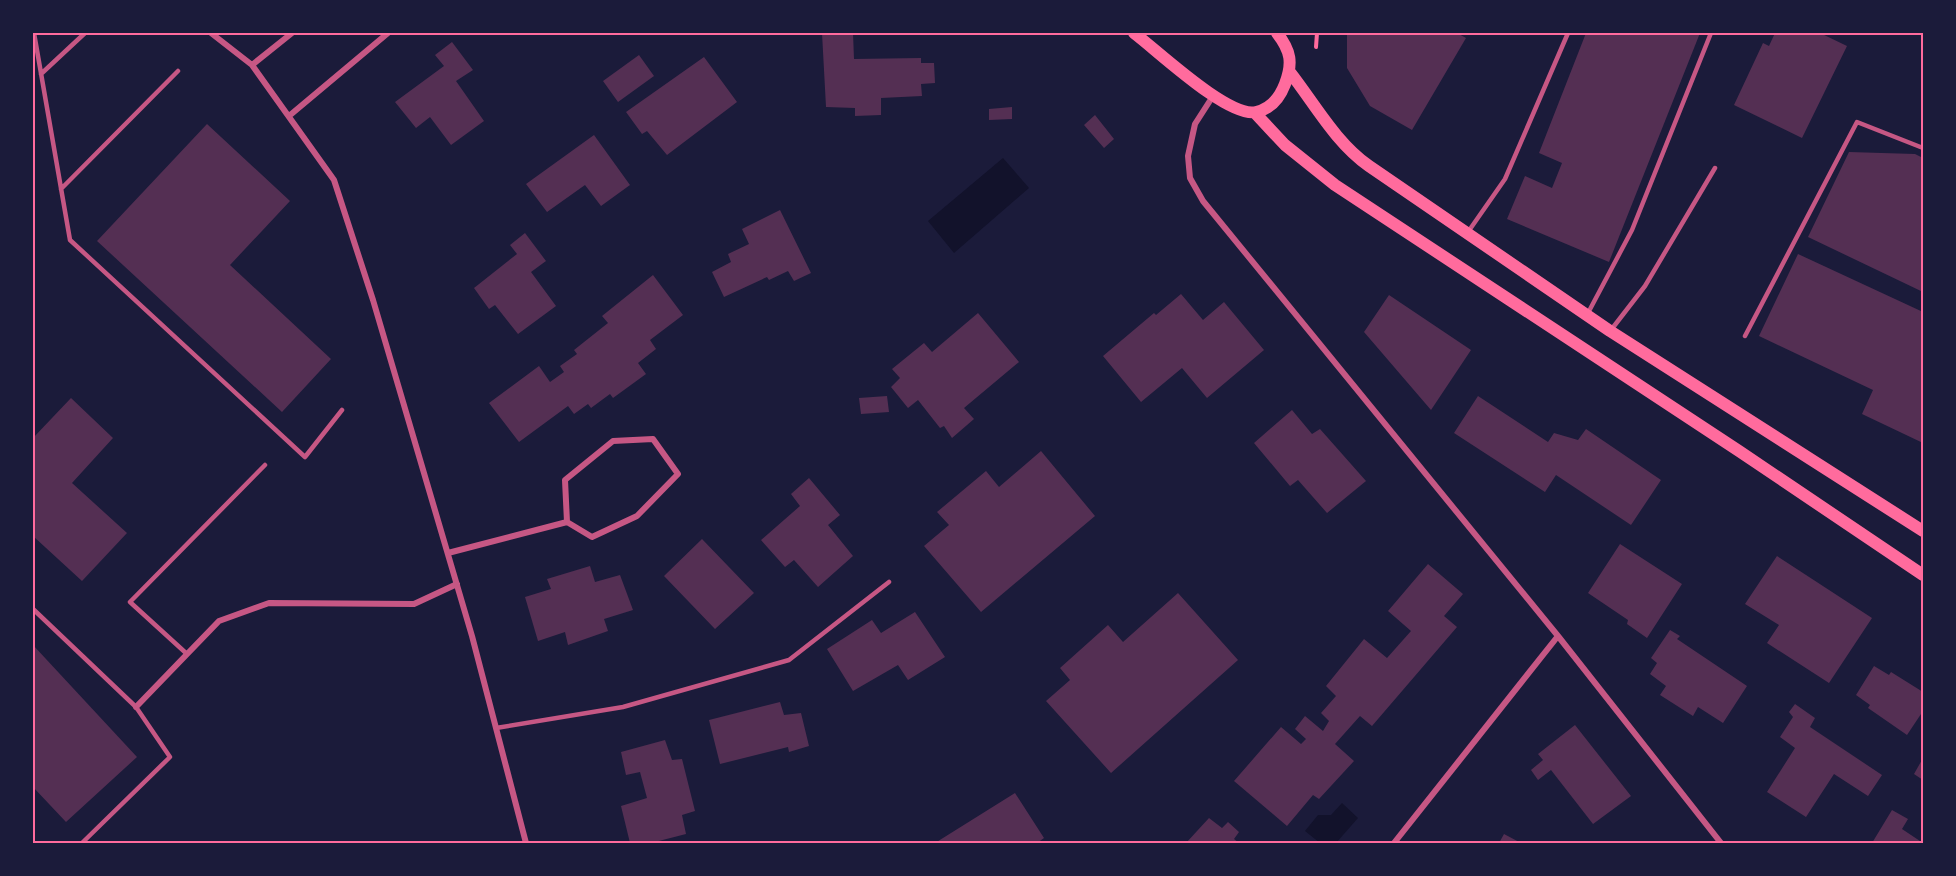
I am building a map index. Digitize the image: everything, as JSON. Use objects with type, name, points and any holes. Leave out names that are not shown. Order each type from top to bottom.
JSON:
[{"type":"main road","points":[[1134,33],[1213,96],[1235,109],[1256,113],[1285,145],[1335,185],[1923,575]]},
{"type":"main road","points":[[1256,113],[1270,106],[1281,95],[1289,71],[1290,62],[1286,44],[1277,33]]},
{"type":"main road","points":[[1289,71],[1332,132],[1357,158],[1610,331],[1923,531]]},
{"type":"street","points":[[211,33],[252,65],[334,180],[373,300],[457,584],[526,843]]},
{"type":"street","points":[[252,65],[292,33]]},
{"type":"street","points":[[288,116],[388,33]]},
{"type":"street","points":[[1213,96],[1195,124],[1188,156],[1190,178],[1203,201],[1558,636],[1721,843]]},
{"type":"street","points":[[448,553],[567,522],[592,537],[637,516],[678,474],[653,439],[613,441],[565,480],[567,522]]},
{"type":"street","points":[[136,707],[219,621],[269,603],[414,604],[457,584]]},
{"type":"street","points":[[1394,843],[1558,636]]},
{"type":"lane","points":[[34,33],[70,240],[305,457],[342,410]]},
{"type":"lane","points":[[41,74],[85,33]]},
{"type":"lane","points":[[1468,232],[1505,179],[1568,33]]},
{"type":"lane","points":[[1587,315],[1632,230],[1711,33]]},
{"type":"lane","points":[[61,189],[178,71]]},
{"type":"lane","points":[[1745,336],[1857,122],[1923,148]]},
{"type":"lane","points":[[1610,331],[1645,286],[1715,168]]},
{"type":"lane","points":[[187,654],[130,602],[265,465]]},
{"type":"lane","points":[[496,728],[623,707],[789,660],[889,582]]},
{"type":"lane","points":[[33,609],[136,707],[170,756],[82,843]]},
{"type":"shaded area","points":[[1003,158],[1029,188],[954,253],[928,221]]},
{"type":"shaded area","points":[[1342,803],[1358,818],[1336,843],[1320,843],[1305,831],[1318,815],[1331,815]]},
{"type":"building","points":[[822,33],[853,33],[854,59],[921,58],[921,63],[934,63],[935,83],[921,84],[922,96],[881,98],[881,115],[855,116],[855,108],[826,107]]},
{"type":"building","points":[[1347,33],[1457,33],[1466,38],[1412,130],[1370,106],[1347,68]]},
{"type":"building","points":[[1586,33],[1700,33],[1609,262],[1507,219],[1525,176],[1552,188],[1562,163],[1539,153]]},
{"type":"building","points":[[1775,33],[1820,33],[1847,46],[1802,138],[1734,105],[1763,43],[1769,46]]},
{"type":"building","points":[[452,42],[473,70],[456,81],[484,121],[451,145],[430,117],[416,128],[395,102],[444,66],[435,55]]},
{"type":"building","points":[[639,55],[654,76],[618,102],[603,81]]},
{"type":"building","points":[[704,57],[737,102],[667,155],[647,131],[642,134],[626,112]]},
{"type":"building","points":[[1012,107],[1012,119],[989,120],[989,109]]},
{"type":"building","points":[[1095,115],[1114,139],[1104,148],[1084,125]]},
{"type":"building","points":[[207,124],[290,201],[230,265],[331,359],[282,412],[97,241]]},
{"type":"building","points":[[594,135],[630,185],[601,206],[585,185],[547,212],[526,184]]},
{"type":"building","points":[[1849,152],[1915,154],[1923,158],[1923,292],[1808,237]]},
{"type":"building","points":[[780,210],[811,273],[794,281],[788,271],[769,280],[767,277],[724,297],[712,272],[731,262],[728,254],[749,244],[742,229]]},
{"type":"building","points":[[525,233],[546,261],[531,272],[556,306],[518,334],[495,305],[489,309],[474,288],[517,254],[510,245]]},
{"type":"building","points":[[1798,254],[1923,312],[1923,443],[1862,414],[1873,390],[1759,336]]},
{"type":"building","points":[[653,275],[683,315],[650,340],[656,349],[638,363],[646,374],[613,398],[610,394],[591,408],[588,404],[574,414],[568,406],[519,442],[489,403],[539,366],[550,382],[564,372],[560,366],[577,354],[574,350],[608,323],[602,316]]},
{"type":"building","points":[[1181,294],[1203,320],[1224,302],[1264,350],[1207,398],[1182,368],[1141,402],[1103,356],[1154,313],[1156,315]]},
{"type":"building","points":[[1389,295],[1471,350],[1431,410],[1364,332]]},
{"type":"building","points":[[978,313],[1019,362],[964,408],[974,419],[952,438],[944,426],[940,428],[918,400],[908,408],[891,387],[900,378],[892,369],[924,343],[932,352]]},
{"type":"building","points":[[887,396],[889,412],[861,414],[859,398]]},
{"type":"building","points":[[1478,396],[1548,442],[1554,433],[1578,440],[1586,429],[1661,480],[1631,525],[1556,475],[1545,492],[1454,433]]},
{"type":"building","points":[[71,398],[113,438],[72,483],[127,533],[82,581],[33,536],[33,438]]},
{"type":"building","points":[[1292,410],[1312,434],[1320,429],[1366,481],[1327,513],[1298,480],[1290,486],[1254,443]]},
{"type":"building","points":[[1041,451],[1095,516],[981,612],[924,546],[949,525],[937,512],[986,471],[999,487]]},
{"type":"building","points":[[809,478],[840,515],[828,525],[853,556],[818,587],[794,560],[785,567],[761,540],[800,506],[791,494]]},
{"type":"building","points":[[702,539],[754,593],[715,629],[664,576]]},
{"type":"building","points":[[1620,544],[1682,584],[1647,638],[1627,624],[1628,620],[1588,593]]},
{"type":"building","points":[[1777,556],[1872,618],[1829,683],[1767,643],[1779,625],[1745,604]]},
{"type":"building","points":[[1428,564],[1463,594],[1444,616],[1457,627],[1372,726],[1360,716],[1335,744],[1354,761],[1319,799],[1313,795],[1287,826],[1234,781],[1281,727],[1301,744],[1306,739],[1295,729],[1305,716],[1323,731],[1329,721],[1321,713],[1336,696],[1326,686],[1364,639],[1387,658],[1411,631],[1388,611]]},
{"type":"building","points":[[590,566],[595,582],[620,575],[633,610],[604,619],[608,631],[568,645],[565,632],[538,641],[525,597],[551,589],[547,579]]},
{"type":"building","points":[[1178,593],[1238,660],[1111,773],[1046,701],[1070,680],[1060,668],[1108,625],[1123,642]]},
{"type":"building","points":[[915,612],[945,657],[908,680],[898,665],[853,691],[827,649],[872,620],[881,633]]},
{"type":"building","points":[[1670,630],[1680,636],[1677,639],[1747,686],[1723,723],[1698,707],[1693,716],[1660,695],[1666,686],[1650,674],[1657,663],[1651,658]]},
{"type":"building","points":[[33,645],[137,757],[66,822],[33,787]]},
{"type":"building","points":[[1874,666],[1889,675],[1891,672],[1923,692],[1923,711],[1907,735],[1868,708],[1870,705],[1856,695]]},
{"type":"building","points":[[780,702],[784,715],[801,713],[809,746],[789,752],[788,747],[720,764],[709,720]]},
{"type":"building","points":[[1795,704],[1815,718],[1810,727],[1882,775],[1868,796],[1834,774],[1806,817],[1767,792],[1795,748],[1780,737],[1793,717],[1789,712]]},
{"type":"building","points":[[1575,725],[1631,796],[1593,824],[1551,770],[1538,780],[1531,770],[1543,760],[1538,754]]},
{"type":"building","points":[[665,740],[672,760],[682,759],[695,811],[682,815],[686,834],[651,843],[630,843],[621,806],[647,798],[640,772],[626,775],[621,752]]},
{"type":"building","points":[[1923,758],[1923,780],[1914,774]]},
{"type":"building","points":[[1015,793],[1044,838],[1037,843],[935,843]]},
{"type":"building","points":[[1892,810],[1908,819],[1902,829],[1923,843],[1872,843]]},
{"type":"building","points":[[1209,818],[1222,828],[1228,822],[1239,832],[1234,839],[1239,843],[1186,843]]},
{"type":"building","points":[[1504,834],[1521,843],[1499,843]]}]
